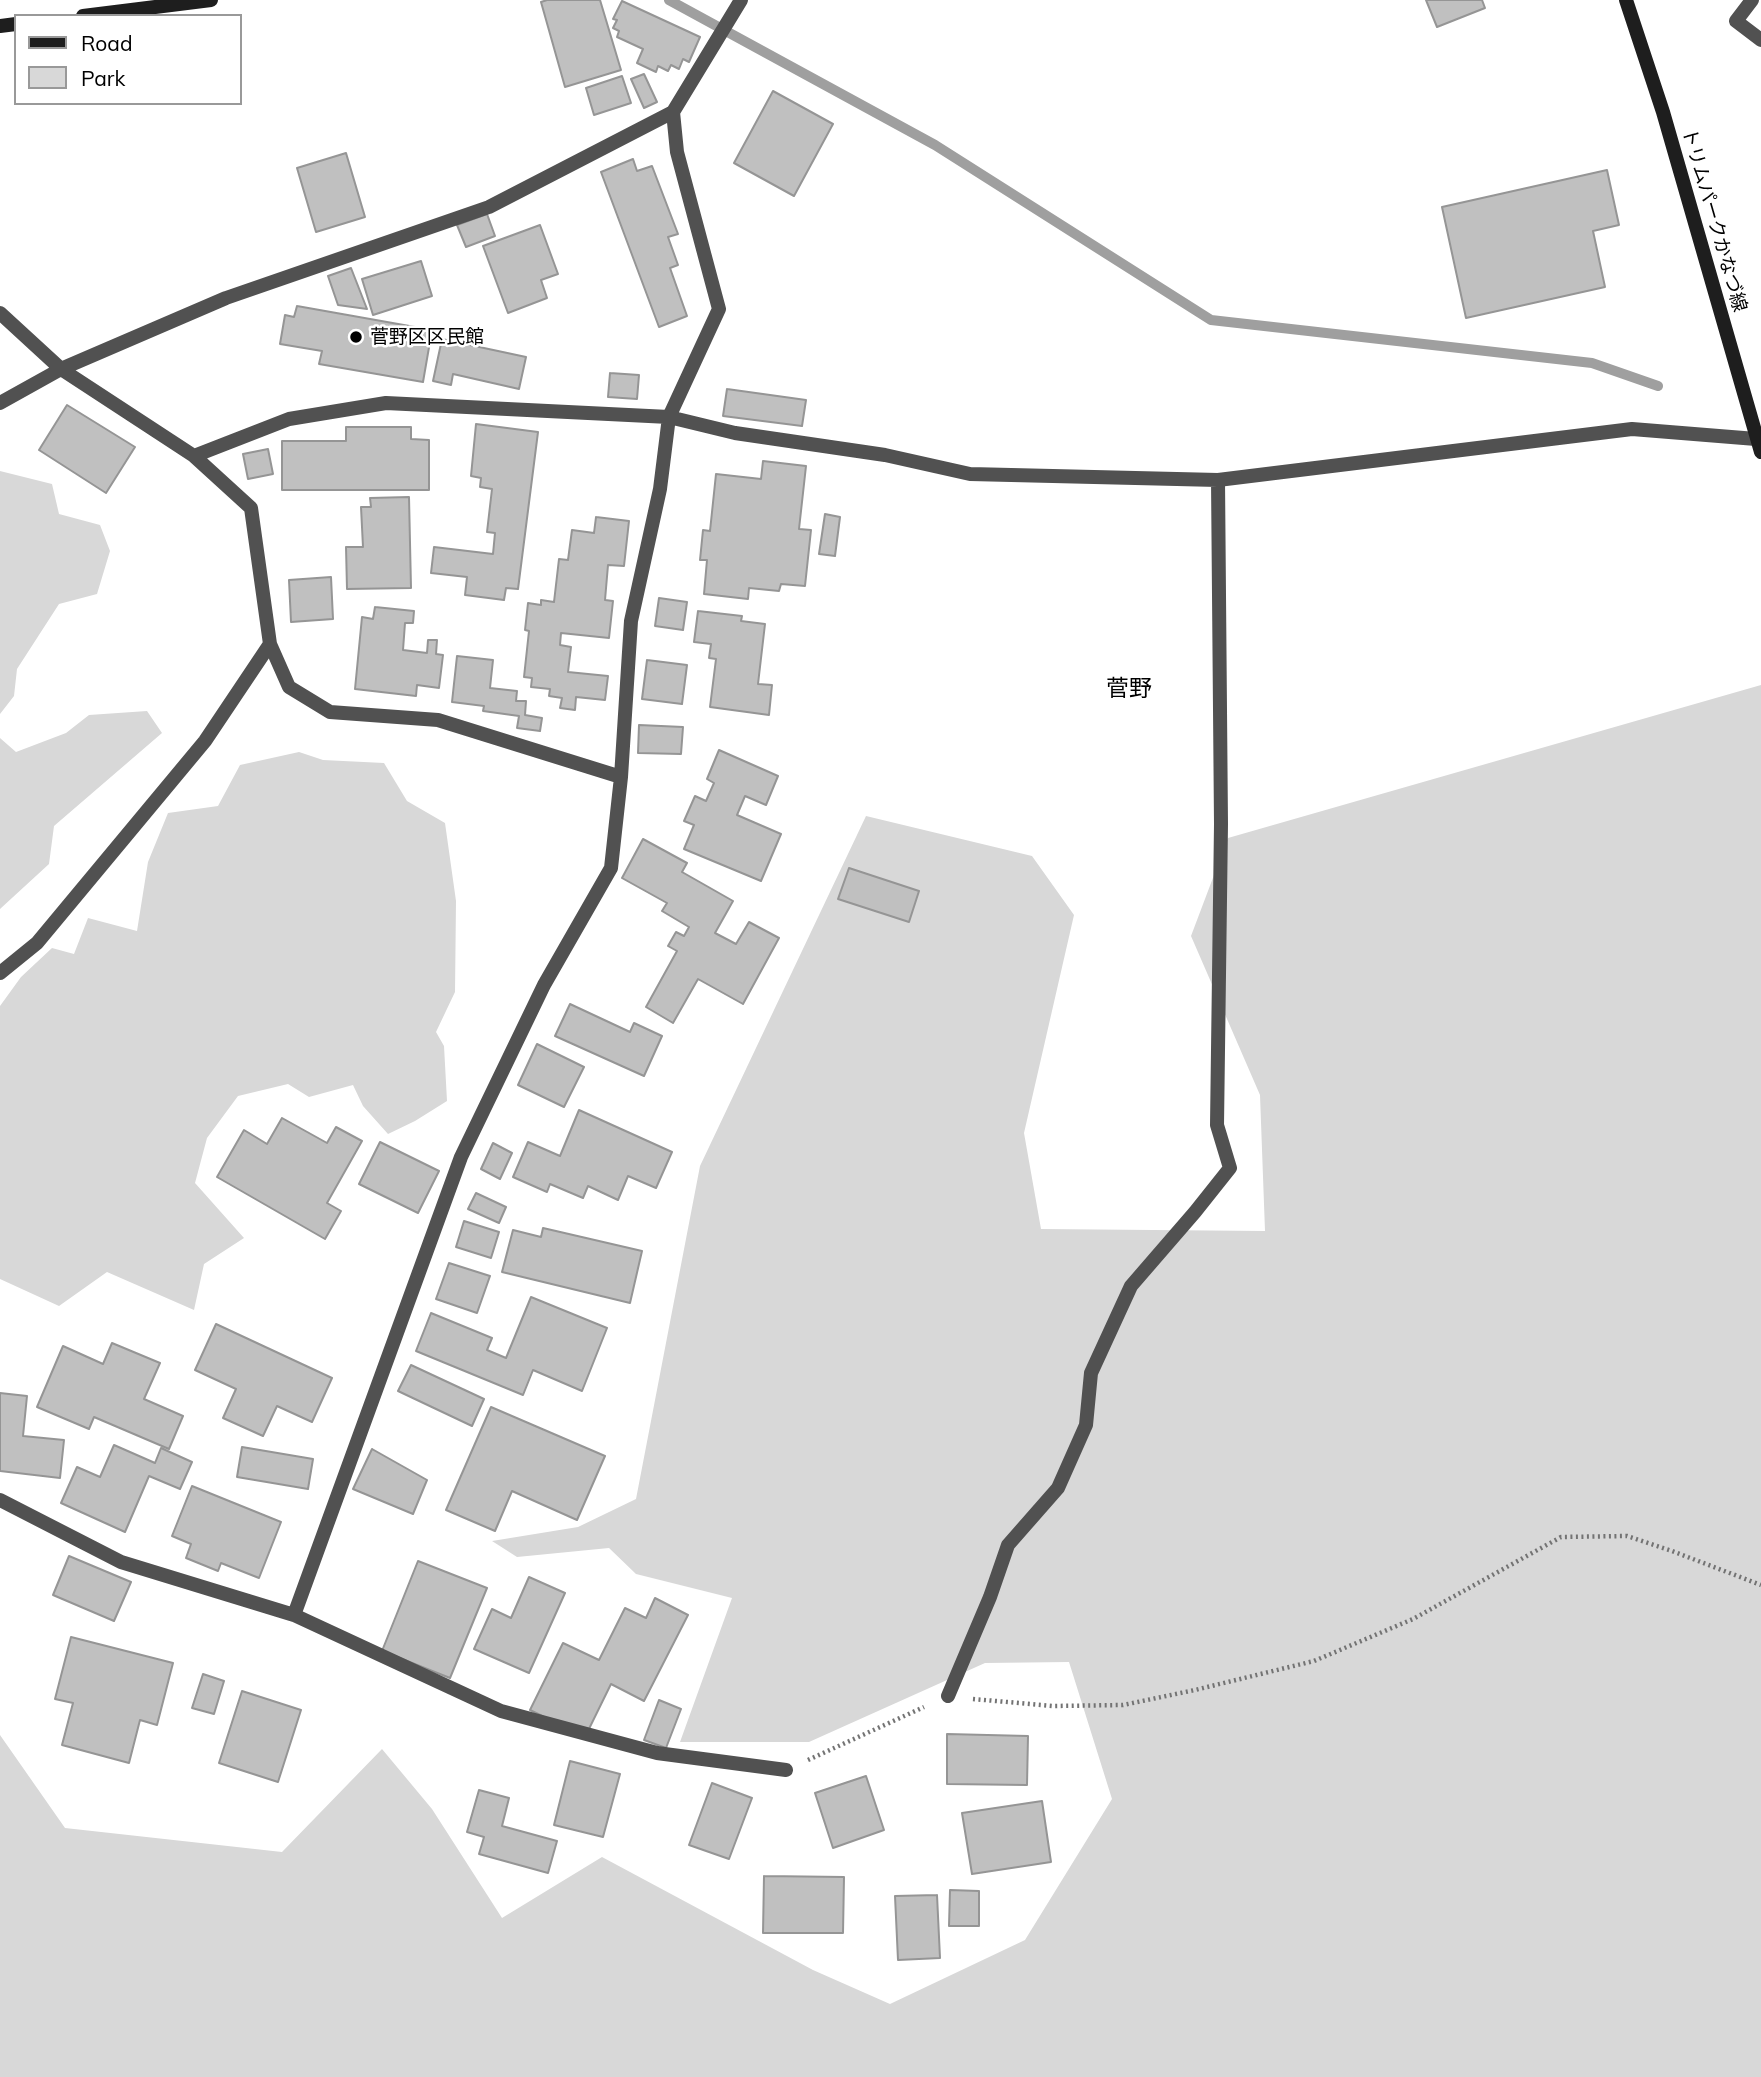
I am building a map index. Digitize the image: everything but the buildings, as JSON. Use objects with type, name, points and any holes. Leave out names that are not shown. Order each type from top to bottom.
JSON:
[{"type":"main road","points":[[99,14],[211,0]]},
{"type":"main road","name":"トリムパークかなづ線","points":[[1626,0],[1662,111],[1759,446]]},
{"type":"street","points":[[0,402],[61,369],[226,298],[489,206],[673,112],[741,0]]},
{"type":"street","points":[[1752,0],[1736,21],[1761,40]]},
{"type":"street","points":[[294,1615],[461,1157],[544,985],[611,868],[621,777],[631,621],[660,489],[669,417],[719,309],[677,152],[673,112]]},
{"type":"street","points":[[0,313],[61,369],[194,456],[251,508],[270,644],[289,687],[330,712],[438,720],[621,777]]},
{"type":"street","points":[[194,456],[289,419],[386,403],[669,417],[735,433],[885,455],[970,474],[1218,480],[1632,429],[1759,446]]},
{"type":"street","points":[[948,1696],[1009,1545],[1058,1488],[1086,1424],[1091,1373],[1131,1286],[1230,1168],[1217,1125],[1221,824],[1218,480]]},
{"type":"street","points":[[0,973],[37,943],[205,741],[270,644]]},
{"type":"street","points":[[0,1500],[121,1562],[294,1615],[501,1711],[657,1753],[786,1770]]},
{"type":"path","points":[[786,1770],[948,1696],[1053,1706],[1123,1705],[1314,1661],[1413,1619],[1561,1537],[1627,1536],[1761,1585]]},
{"type":"green space","points":[[0,471],[52,484],[59,514],[100,525],[110,551],[97,594],[59,604],[17,669],[14,696],[0,714]]},
{"type":"green space","points":[[1761,685],[1761,2077],[0,2077],[0,1735],[65,1828],[282,1852],[382,1749],[432,1809],[502,1918],[602,1857],[813,1970],[890,2004],[1025,1940],[1112,1799],[1069,1662],[985,1663],[809,1742],[680,1742],[732,1598],[636,1574],[609,1548],[517,1557],[492,1541],[578,1527],[636,1499],[700,1166],[866,816],[1032,856],[1074,915],[1024,1133],[1041,1229],[1265,1231],[1260,1095],[1191,936],[1228,838]]},
{"type":"green space","points":[[147,711],[162,733],[54,826],[49,864],[0,909],[0,738],[16,752],[66,733],[89,715]]},
{"type":"green space","points":[[299,752],[323,760],[384,763],[407,801],[445,823],[456,901],[455,992],[436,1032],[444,1046],[447,1101],[388,1134],[363,1106],[353,1085],[309,1097],[288,1084],[238,1096],[207,1138],[195,1183],[244,1238],[204,1264],[194,1310],[107,1272],[59,1306],[0,1279],[0,1006],[21,977],[52,948],[74,954],[88,918],[137,931],[148,862],[168,813],[218,806],[240,765]]},
{"type":"waterway","points":[[669,0],[935,145],[1211,320],[1592,363],[1658,386]]},
{"type":"place","name":"菅野区区民館","points":[[356,337]]},
{"type":"district","name":"菅野","points":[[1129,689]]}]
